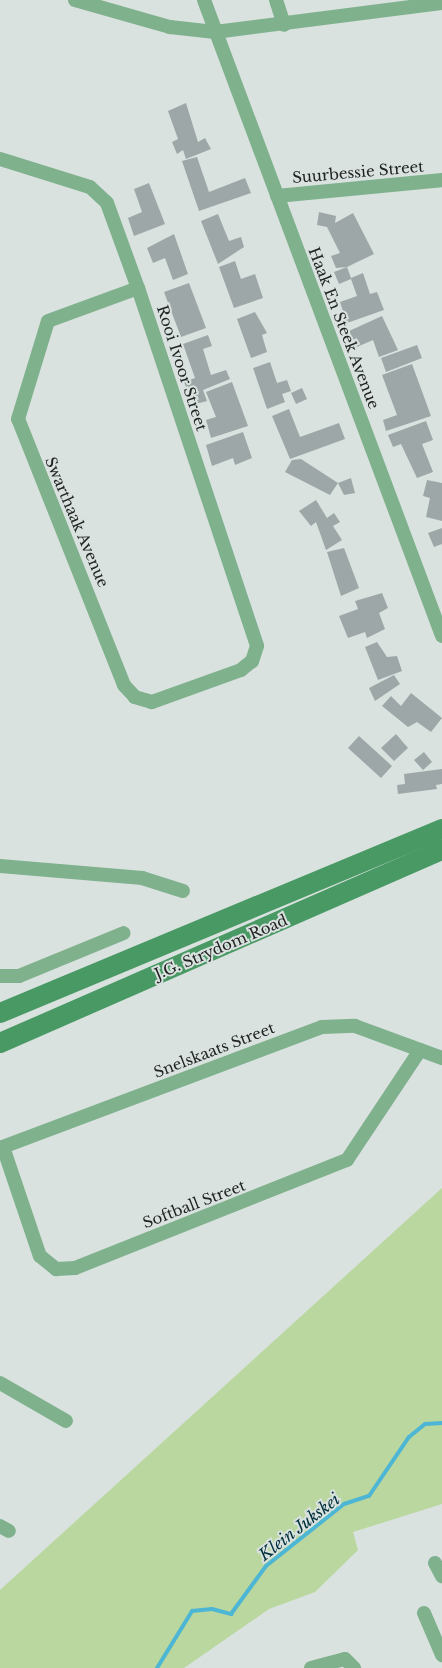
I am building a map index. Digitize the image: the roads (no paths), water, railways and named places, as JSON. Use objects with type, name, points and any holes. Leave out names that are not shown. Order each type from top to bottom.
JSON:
[{"type":"street","points":[[75,0],[170,27],[215,32],[284,25],[437,2]]},
{"type":"street","name":"Haak En Steek Avenue","points":[[204,0],[442,636]]},
{"type":"street","points":[[276,0],[284,25]]},
{"type":"street","name":"Rooi Ivoor Street","points":[[0,159],[97,191],[108,203],[257,646],[255,657]]},
{"type":"street","name":"Suurbessie Street","points":[[277,196],[442,180]]},
{"type":"street","name":"Swarthaak Avenue","points":[[138,288],[48,321],[19,409],[22,434],[82,573],[124,684],[135,697],[160,701],[232,674],[255,657]]},
{"type":"street","name":"J.G. Strydom Road","points":[[0,1012],[442,829]]},
{"type":"street","name":"J.G. Strydom Road","points":[[0,1043],[442,850]]},
{"type":"street","points":[[0,866],[142,878],[183,891]]},
{"type":"street","points":[[0,976],[19,976],[124,933]]},
{"type":"street","name":"Snelskaats Street","points":[[2,1148],[322,1027],[355,1026],[442,1058]]},
{"type":"street","name":"Softball Street","points":[[2,1148],[40,1256],[56,1269],[75,1268],[347,1160],[420,1050]]},
{"type":"street","points":[[0,1383],[66,1421]]},
{"type":"street","points":[[435,1563],[442,1576]]},
{"type":"street","points":[[424,1613],[442,1655]]},
{"type":"street","points":[[311,1668],[345,1659],[354,1668]]},
{"type":"waterway","name":"Klein Jukskei","points":[[157,1668],[192,1611],[212,1609],[231,1614],[266,1566],[344,1504],[369,1496],[409,1437],[425,1424],[442,1423]]}]
